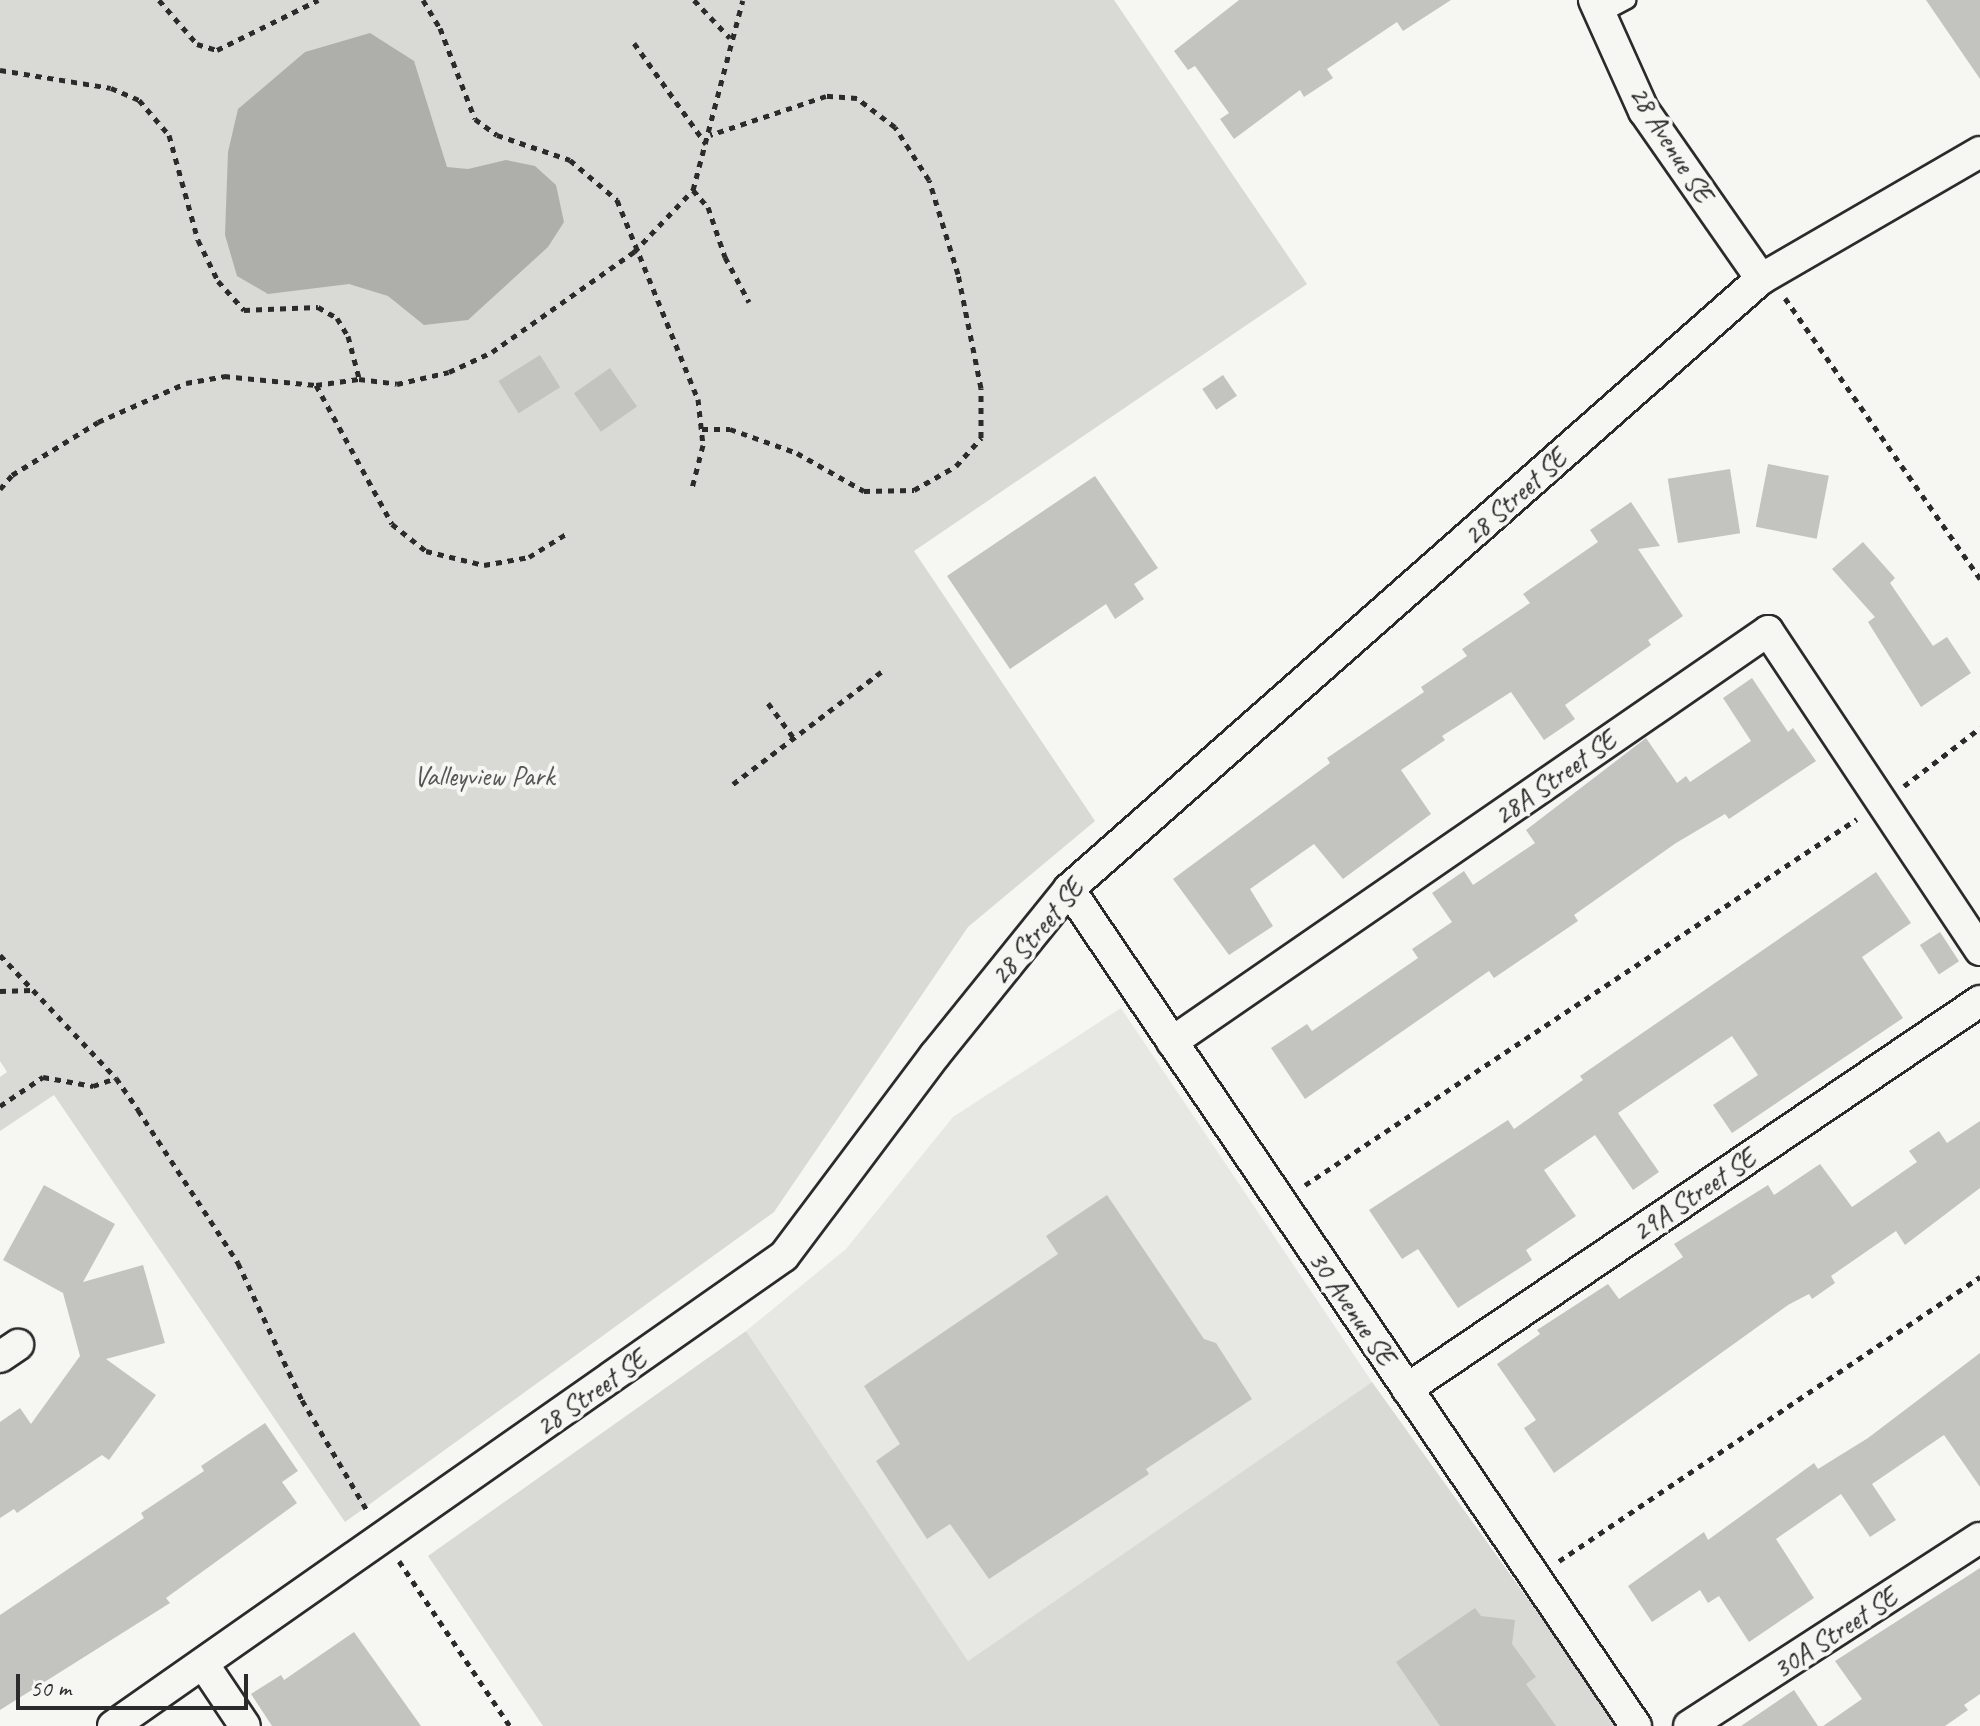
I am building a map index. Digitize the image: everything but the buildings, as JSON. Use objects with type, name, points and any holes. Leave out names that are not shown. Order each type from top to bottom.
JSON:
[{"type":"street","name":"28 Avenue SE","points":[[1607,5],[1644,111],[1761,279]]},
{"type":"street","name":"28 Street SE","points":[[113,1726],[384,1540],[784,1256],[935,1055],[1069,889],[1761,279],[1980,152]]},
{"type":"street","name":"28A Street SE","points":[[1172,1042],[1768,631],[1883,801]]},
{"type":"street","points":[[1883,801],[1980,950]]},
{"type":"street","name":"30 Avenue SE","points":[[1069,889],[1636,1726]]},
{"type":"street","name":"29A Street SE","points":[[1407,1389],[1980,1001]]},
{"type":"street","name":"30A Street SE","points":[[1689,1726],[1980,1538]]},
{"type":"street","points":[[204,1665],[245,1726]]},
{"type":"path","points":[[159,0],[197,44],[217,50],[318,0]]},
{"type":"path","points":[[423,0],[440,28],[475,119],[497,135],[570,160],[593,175],[617,200],[634,252],[675,335],[698,399],[703,445],[692,488]]},
{"type":"path","points":[[694,0],[730,38]]},
{"type":"path","points":[[0,489],[12,475],[98,422],[186,383],[224,376],[316,385],[359,379],[397,384],[449,372],[492,352],[634,252],[693,190],[710,135],[730,38],[743,0]]},
{"type":"path","points":[[634,43],[707,144]]},
{"type":"path","points":[[0,70],[111,88],[139,100],[169,135],[198,240],[218,281],[244,310],[318,307],[337,318],[348,336],[359,379]]},
{"type":"path","points":[[702,429],[730,429],[797,453],[864,491],[914,490],[956,466],[981,438],[981,388],[958,274],[929,180],[895,127],[857,98],[826,96],[710,135]]},
{"type":"path","points":[[693,190],[708,207],[725,257],[749,302]]},
{"type":"path","points":[[1761,279],[1794,304],[1980,579]]},
{"type":"path","points":[[316,385],[392,524],[426,551],[484,565],[529,557],[566,534]]},
{"type":"path","points":[[733,784],[881,672]]},
{"type":"path","points":[[768,703],[793,737]]},
{"type":"path","points":[[1281,1202],[1883,801],[1980,728]]},
{"type":"path","points":[[0,955],[116,1078],[238,1263],[302,1400],[384,1540],[510,1726]]},
{"type":"path","points":[[0,991],[33,990]]},
{"type":"path","points":[[0,1106],[43,1077],[93,1086],[116,1078]]},
{"type":"path","points":[[1535,1577],[1980,1277]]},
{"type":"shaded area","points":[[370,33],[414,61],[447,167],[468,169],[506,160],[535,166],[556,185],[564,222],[548,247],[468,320],[424,325],[388,296],[349,284],[268,294],[237,276],[225,235],[228,152],[238,109],[305,52]]},
{"type":"shaded area","points":[[1121,1008],[1372,1382],[968,1661],[746,1331],[846,1249],[953,1117]]},
{"type":"green space","name":"Valleyview Park","points":[[0,0],[1114,0],[1307,284],[914,551],[1095,821],[968,927],[774,1212],[345,1522],[54,1095],[0,1131],[0,1077],[7,1072],[0,1061]]},
{"type":"green space","points":[[746,1331],[968,1661],[1372,1382],[1619,1726],[543,1726],[428,1556]]}]
